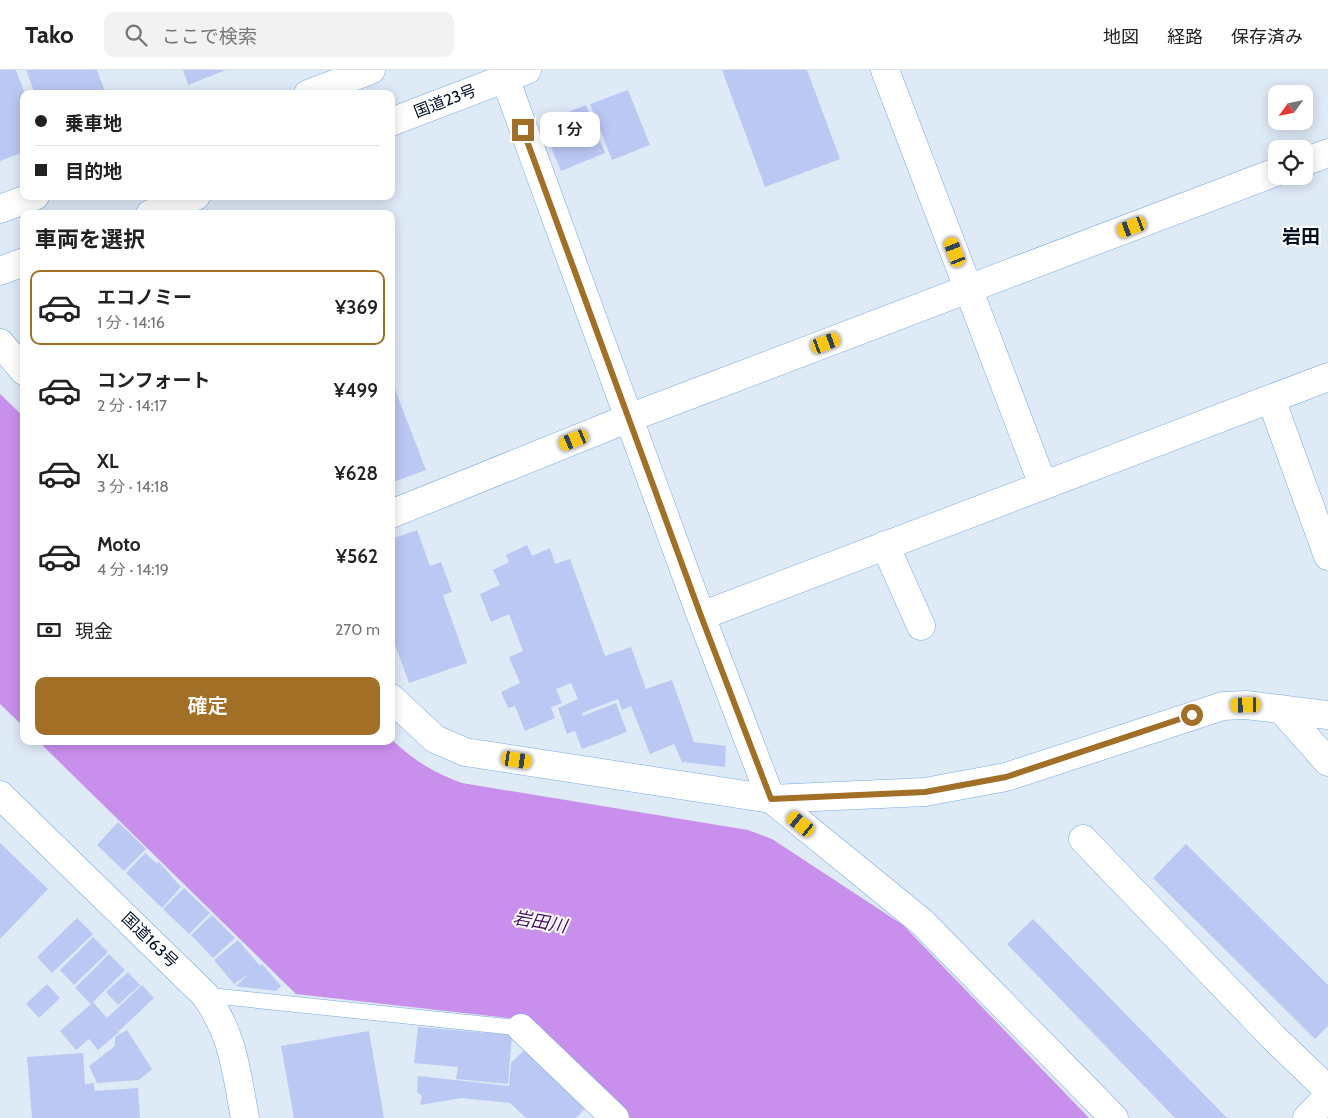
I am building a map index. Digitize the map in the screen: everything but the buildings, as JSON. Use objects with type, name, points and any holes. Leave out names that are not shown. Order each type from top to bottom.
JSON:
[{"type":"main road","points":[[318,90],[371,70]]},
{"type":"main road","points":[[885,70],[1043,485]]},
{"type":"main road","points":[[516,74],[629,418],[701,616],[771,799],[922,922],[1114,1118]]},
{"type":"main road","name":"国道23号","points":[[395,120],[516,74]]},
{"type":"main road","points":[[1313,158],[1328,152]]},
{"type":"main road","points":[[395,512],[629,418],[1268,175]]},
{"type":"main road","points":[[0,209],[24,200]]},
{"type":"main road","points":[[160,210],[186,200]]},
{"type":"main road","points":[[0,271],[20,264]]},
{"type":"main road","points":[[0,343],[20,367]]},
{"type":"main road","points":[[701,616],[1328,377]]},
{"type":"main road","points":[[1271,399],[1328,556]]},
{"type":"main road","points":[[885,545],[920,626]]},
{"type":"main road","points":[[395,702],[435,739],[465,752],[771,799],[925,792],[1006,777],[1223,706],[1246,705],[1328,715]]},
{"type":"main road","points":[[1281,709],[1328,762]]},
{"type":"main road","name":"国道163号","points":[[0,795],[205,995],[226,1030],[235,1060],[245,1118]]},
{"type":"main road","points":[[1083,840],[1273,1037],[1328,1090]]},
{"type":"main road","points":[[521,1028],[615,1118]]},
{"type":"main road","points":[[1307,1118],[1328,1097]]},
{"type":"lane","points":[[205,995],[521,1028]]},
{"type":"water","points":[[0,394],[20,413],[20,723],[0,704]]},
{"type":"water","name":"岩田川","points":[[395,743],[424,765],[462,783],[748,830],[772,839],[903,925],[1089,1118],[630,1118],[526,1020],[296,994],[42,745],[395,745]]},
{"type":"district","name":"岩田","points":[[1301,236]]},
{"type":"route","points":[[523,130],[701,616],[771,799],[925,792],[1006,777],[1192,715]]}]
